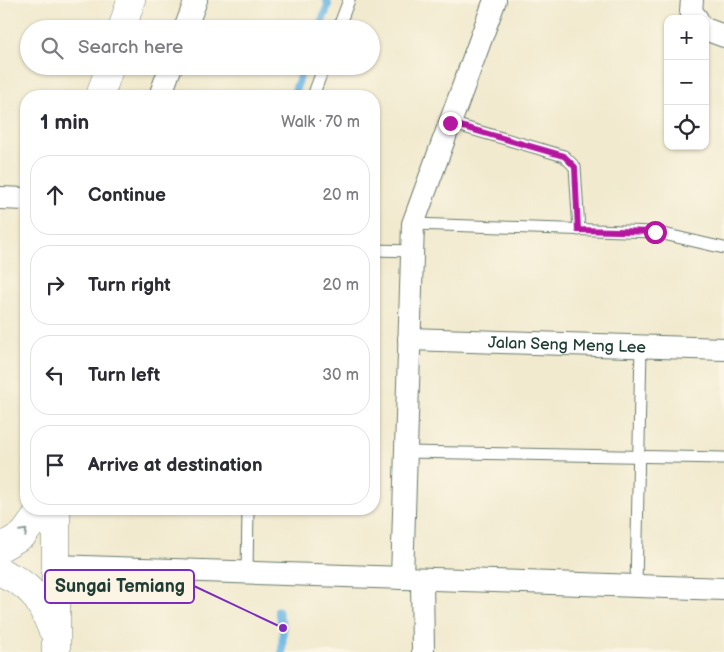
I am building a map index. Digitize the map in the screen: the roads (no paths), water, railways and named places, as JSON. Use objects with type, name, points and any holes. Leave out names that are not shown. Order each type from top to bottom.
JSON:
[{"type":"street","points":[[125,20],[131,0]]},
{"type":"street","points":[[188,20],[196,0]]},
{"type":"street","points":[[423,652],[412,578],[406,452],[413,224],[495,0]]},
{"type":"street","points":[[692,0],[691,11],[694,15]]},
{"type":"street","points":[[709,30],[724,36]]},
{"type":"street","points":[[102,90],[107,75]]},
{"type":"street","points":[[162,90],[168,75]]},
{"type":"street","points":[[0,198],[20,199]]},
{"type":"street","name":"Jalan Seng Meng Lee","points":[[409,339],[724,349]]},
{"type":"street","points":[[0,548],[24,534],[38,515]]},
{"type":"street","points":[[56,515],[56,645]]},
{"type":"street","points":[[0,562],[55,566],[724,589]]},
{"type":"street","points":[[0,572],[17,579],[31,589],[42,604],[56,645]]},
{"type":"lane","points":[[341,20],[349,0]]},
{"type":"lane","points":[[315,90],[321,75]]},
{"type":"lane","points":[[450,123],[564,156],[575,167],[578,230]]},
{"type":"lane","points":[[413,224],[655,232],[724,248]]},
{"type":"lane","points":[[380,250],[412,250]]},
{"type":"lane","points":[[636,586],[641,346]]},
{"type":"lane","points":[[406,452],[724,458]]},
{"type":"lane","points":[[247,573],[248,515]]},
{"type":"waterway","points":[[323,20],[328,6],[327,0]]},
{"type":"waterway","points":[[295,90],[301,75]]},
{"type":"waterway","points":[[278,611],[283,628],[282,652]]},
{"type":"place","name":"Sungai Temiang","points":[[283,628]]}]
